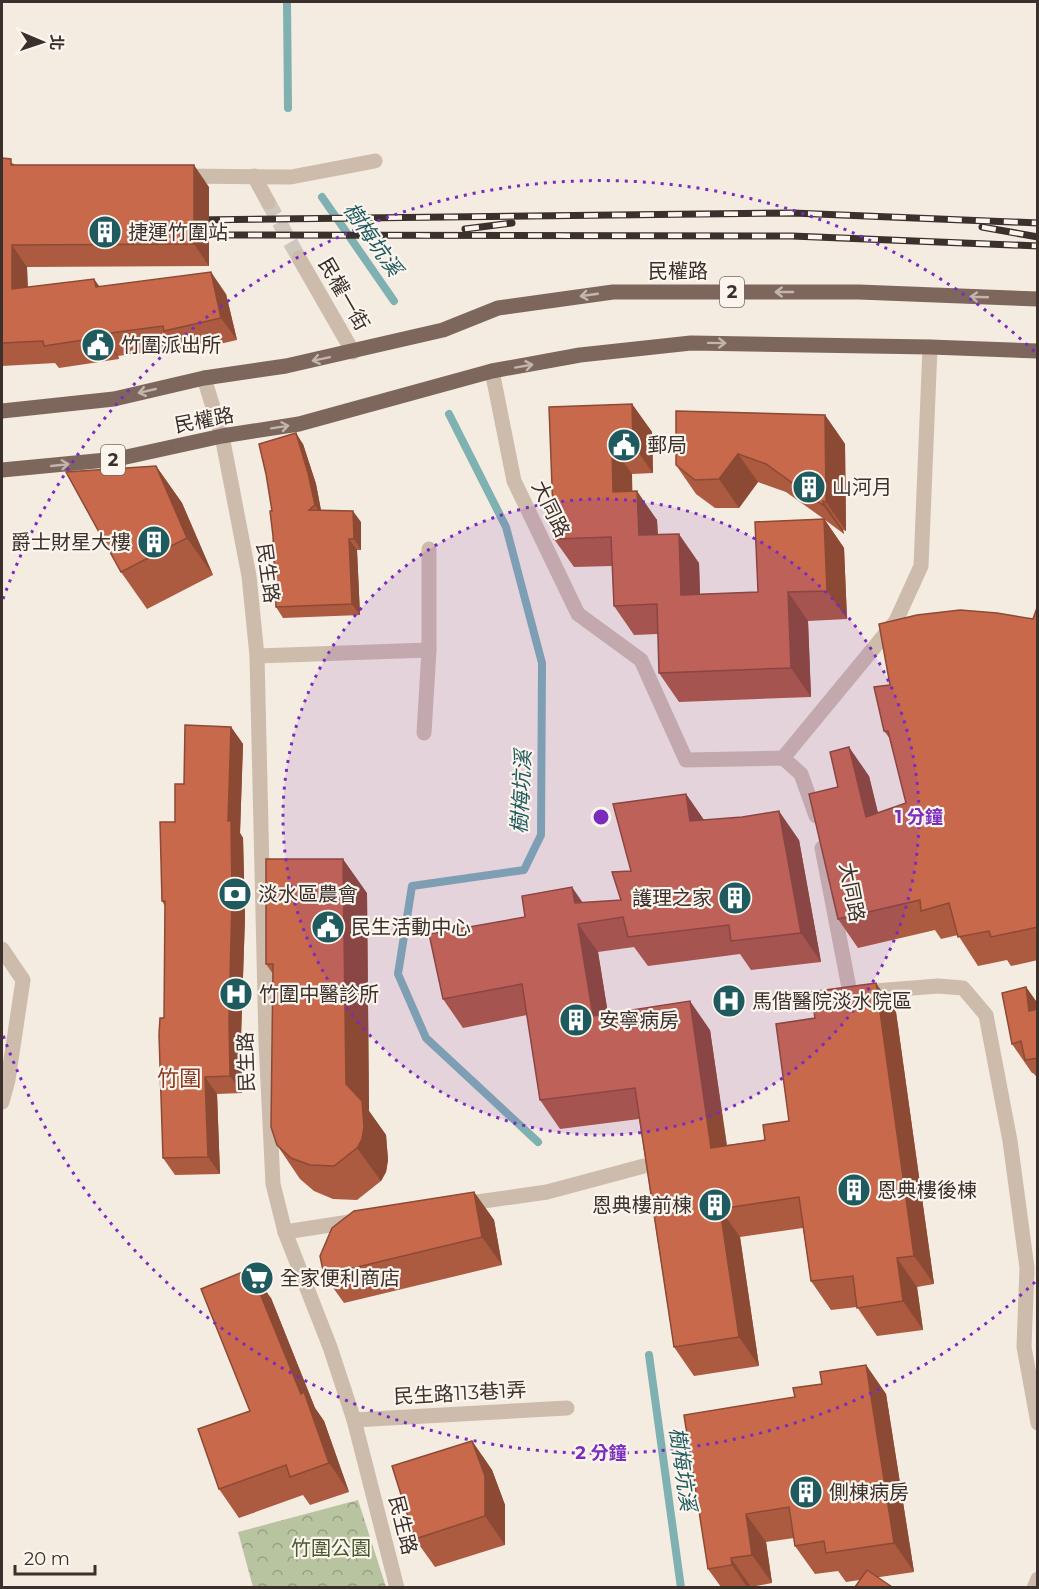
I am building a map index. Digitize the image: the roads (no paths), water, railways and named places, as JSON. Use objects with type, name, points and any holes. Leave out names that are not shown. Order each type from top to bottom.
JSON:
[{"type":"main road","name":"民權路","points":[[2,411],[114,399],[204,378],[286,366],[432,332],[498,308],[613,292],[859,292],[1038,299]]},
{"type":"main road","name":"2","points":[[492,372],[580,355],[691,343],[1038,351]]},
{"type":"main road","name":"民權路","points":[[2,470],[117,459],[222,436],[299,424],[492,372]]},
{"type":"street","points":[[165,176],[291,177],[375,161]]},
{"type":"street","points":[[254,176],[268,202]]},
{"type":"street","name":"民權一街","points":[[299,258],[353,352]]},
{"type":"street","points":[[783,758],[896,621],[921,566],[930,347]]},
{"type":"street","name":"大同路","points":[[492,372],[514,481],[578,614],[641,660],[686,760],[783,758],[801,774],[816,817],[850,993],[938,986],[963,988],[986,1015],[1032,1268]]},
{"type":"street","name":"民生路","points":[[204,378],[222,436],[249,576],[257,656],[266,1042],[273,1184],[285,1232],[330,1347],[354,1420],[397,1587]]},
{"type":"street","points":[[424,733],[429,650],[429,549]]},
{"type":"street","points":[[257,656],[429,650]]},
{"type":"street","points":[[2,949],[23,980],[8,1080],[2,1102]]},
{"type":"street","points":[[444,1207],[547,1192],[644,1166]]},
{"type":"street","points":[[285,1232],[376,1218]]},
{"type":"street","points":[[1032,1268],[1024,1347],[1038,1423]]},
{"type":"street","name":"民生路113巷1弄","points":[[354,1420],[567,1408]]},
{"type":"street","points":[[1034,1587],[1038,1579]]},
{"type":"waterway","name":"樹梅坑溪","points":[[287,2],[288,108]]},
{"type":"waterway","name":"樹梅坑溪","points":[[322,197],[394,301]]},
{"type":"waterway","name":"樹梅坑溪","points":[[449,414],[506,527],[542,663],[541,835],[524,870],[412,886],[398,974],[426,1038],[538,1142]]},
{"type":"waterway","name":"樹梅坑溪","points":[[649,1355],[681,1588]]},
{"type":"tunnel","points":[[268,202],[299,258]]},
{"type":"railway","points":[[192,220],[793,213],[1038,223]]},
{"type":"railway","points":[[465,229],[512,223]]},
{"type":"railway","points":[[982,227],[1038,237]]},
{"type":"railway","points":[[192,235],[792,236],[1038,246]]},
{"type":"place","name":"捷運竹圍站","points":[[105,232]]},
{"type":"place","name":"竹圍派出所","points":[[98,345]]},
{"type":"place","name":"郵局","points":[[624,445]]},
{"type":"place","name":"山河月","points":[[809,487]]},
{"type":"place","name":"爵士財星大樓","points":[[154,542]]},
{"type":"place","name":"淡水區農會","points":[[235,894]]},
{"type":"place","name":"護理之家","points":[[735,898]]},
{"type":"place","name":"民生活動中心","points":[[328,927]]},
{"type":"place","name":"竹圍中醫診所","points":[[236,994]]},
{"type":"place","name":"馬偕醫院淡水院區","points":[[729,1001]]},
{"type":"place","name":"安寧病房","points":[[576,1020]]},
{"type":"place","name":"恩典樓後棟","points":[[854,1190]]},
{"type":"place","name":"恩典樓前棟","points":[[715,1205]]},
{"type":"place","name":"全家便利商店","points":[[257,1278]]},
{"type":"place","name":"側棟病房","points":[[806,1492]]},
{"type":"district","name":"竹圍","points":[[179,1078]]},
{"type":"park label","name":"竹圍公園","points":[[331,1548]]}]
